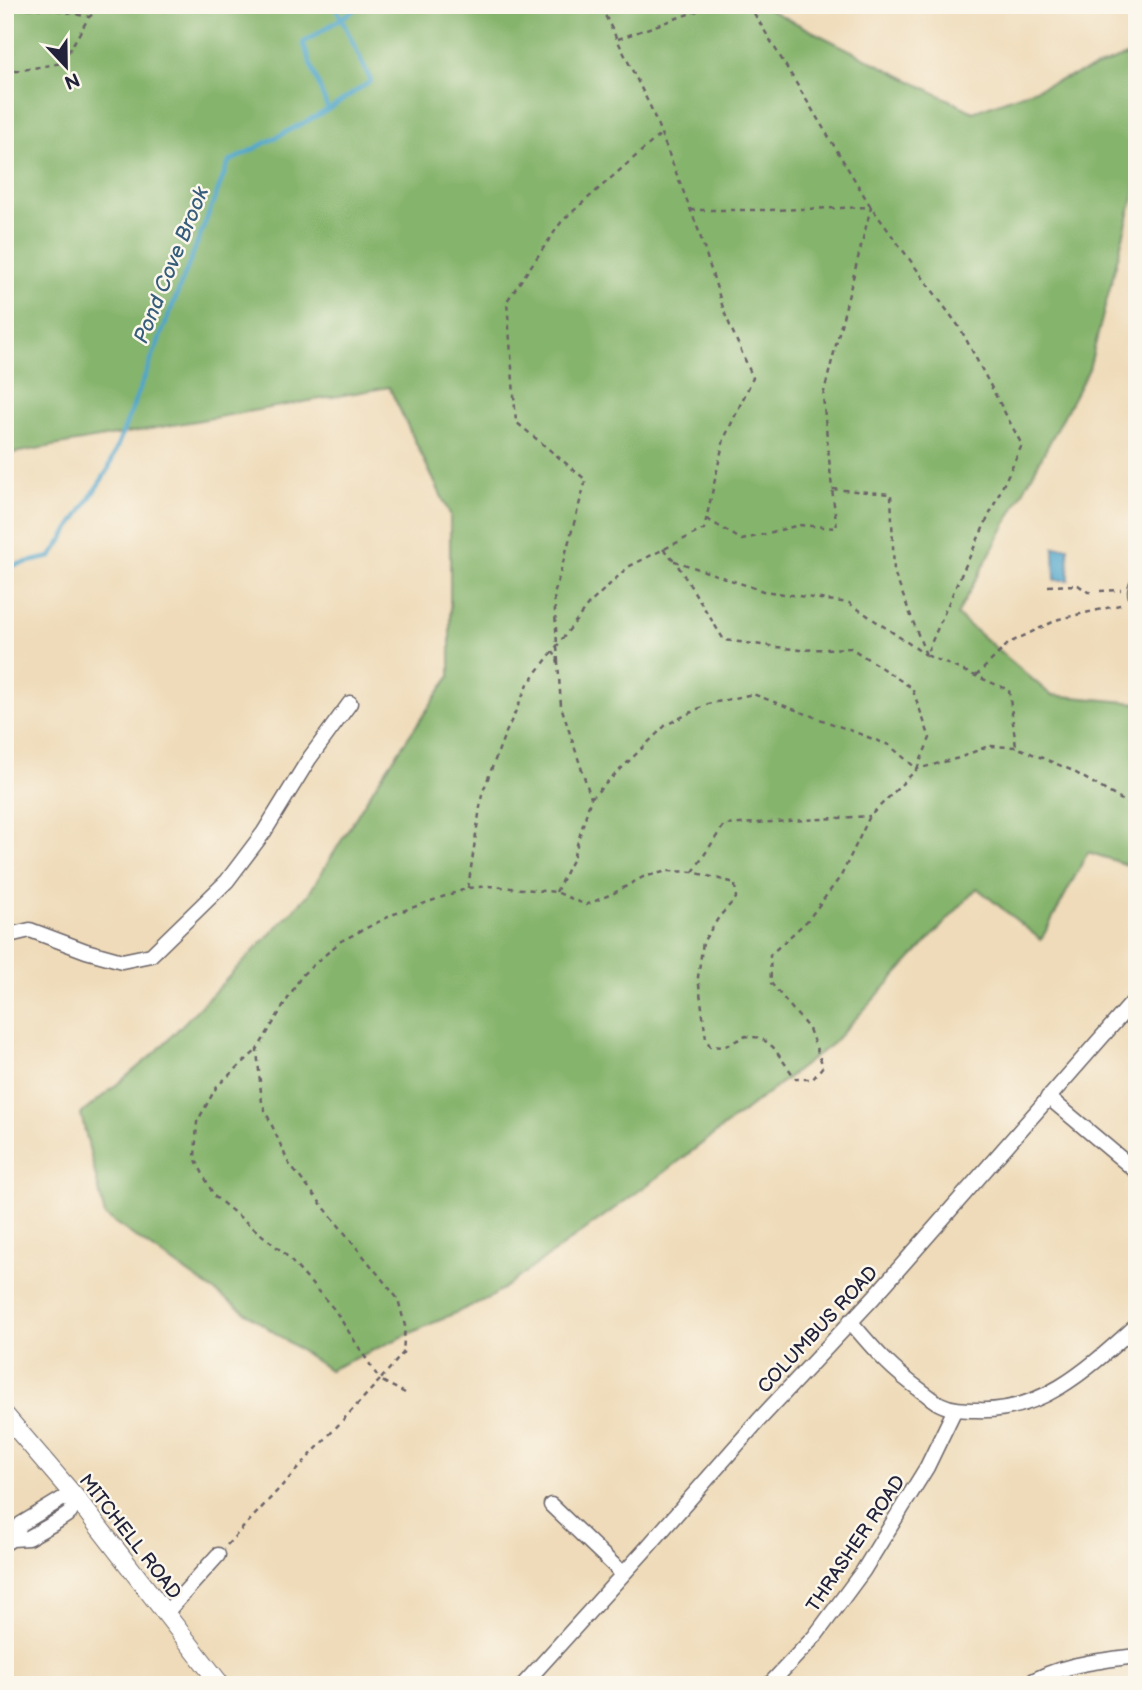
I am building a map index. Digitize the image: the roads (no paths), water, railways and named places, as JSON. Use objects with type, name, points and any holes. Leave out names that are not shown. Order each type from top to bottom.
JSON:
[{"type":"street","points":[[5,936],[30,930],[122,961],[151,955],[227,881],[264,832],[309,759],[350,703]]},
{"type":"street","name":"COLUMBUS ROAD","points":[[523,1685],[758,1421],[874,1297],[1137,997]]},
{"type":"street","points":[[1048,1097],[1137,1172]]},
{"type":"street","points":[[850,1321],[879,1356],[901,1377],[940,1404],[955,1409],[996,1411],[1021,1406],[1045,1396],[1067,1382],[1137,1325]]},
{"type":"street","name":"THRASHER ROAD","points":[[769,1685],[815,1636],[863,1571],[927,1467],[955,1409]]},
{"type":"street","name":"MITCHELL ROAD","points":[[5,1415],[76,1499],[221,1685]]},
{"type":"street","points":[[9,1541],[21,1524],[62,1499],[76,1499]]},
{"type":"street","points":[[551,1505],[623,1574]]},
{"type":"street","points":[[165,1614],[218,1555]]},
{"type":"street","points":[[1026,1685],[1048,1673],[1073,1666],[1137,1656]]},
{"type":"lane","points":[[1135,603],[1132,589],[1137,577]]},
{"type":"water","points":[[1054,547],[1068,547],[1069,580],[1055,580]]},
{"type":"waterway","name":"Pond Cove Brook","points":[[5,567],[51,557],[108,470],[229,162],[328,110],[371,81],[335,5]]},
{"type":"waterway","points":[[328,110],[303,43],[362,5]]}]
